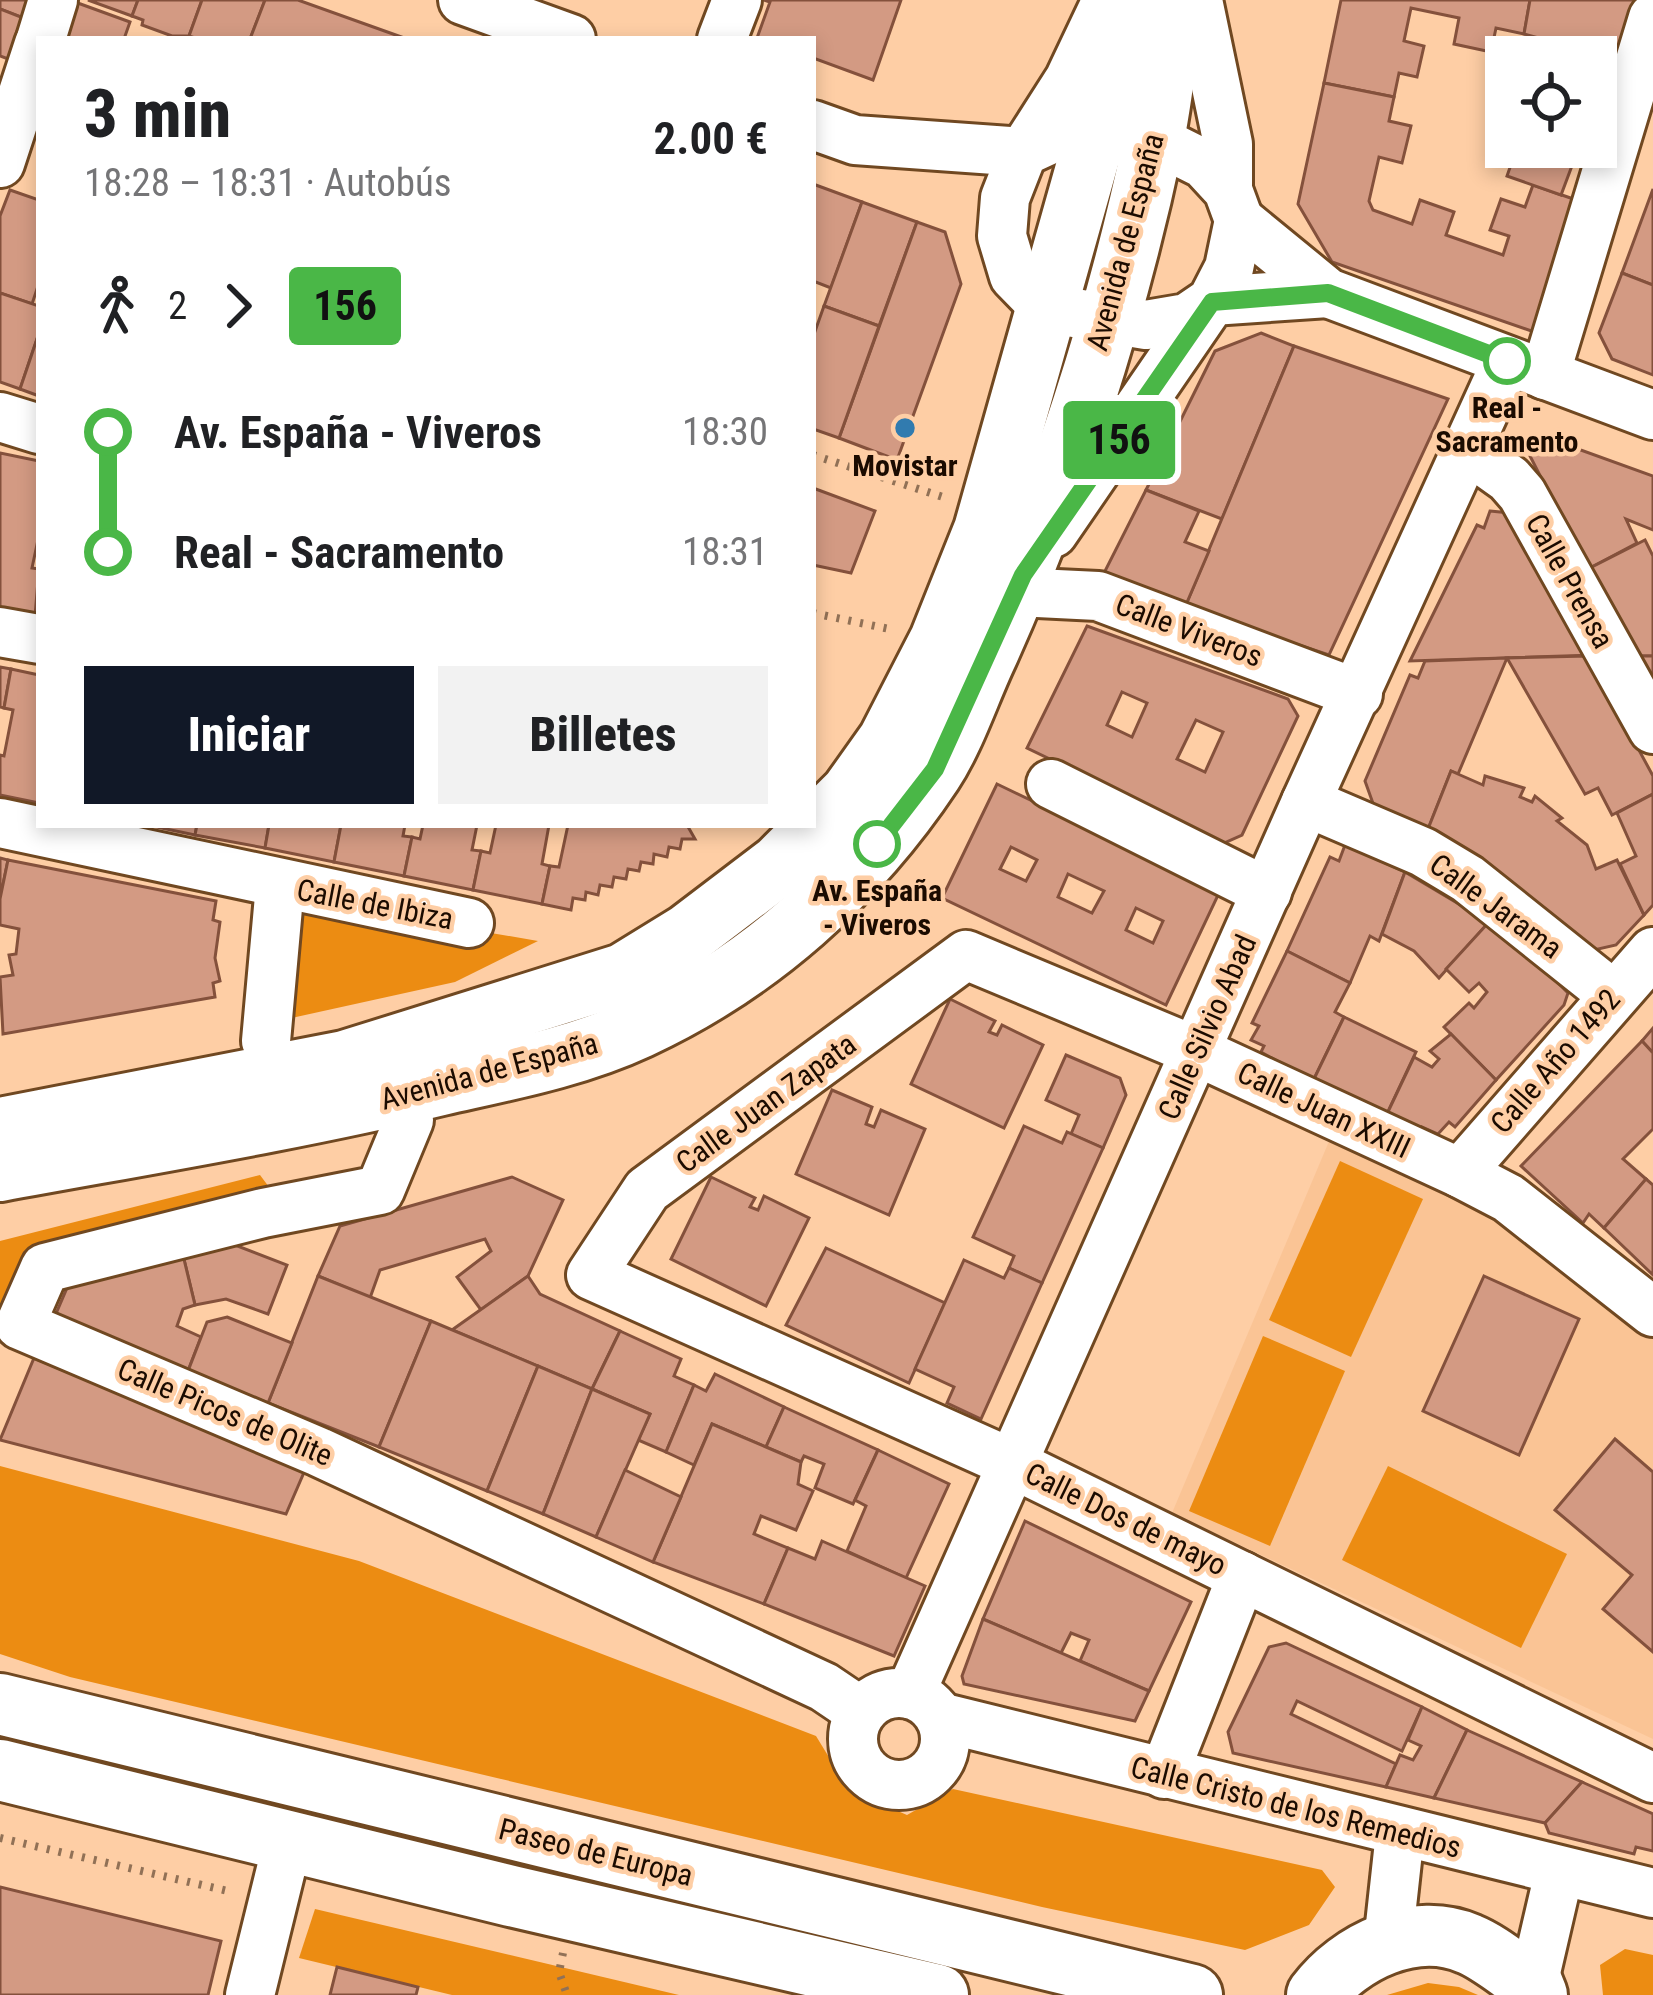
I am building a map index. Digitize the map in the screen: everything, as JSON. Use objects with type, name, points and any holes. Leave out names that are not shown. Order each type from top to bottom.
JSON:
[{"type":"main road","name":"Avenida de España","points":[[0,1128],[552,1059],[638,1029],[717,985],[773,948],[822,905],[899,818],[935,769],[1019,583],[1108,318],[1124,141],[1118,0]]},
{"type":"main road","name":"Avenida de España","points":[[832,790],[888,741],[940,640],[989,512],[1046,308],[1124,141],[1174,0]]},
{"type":"main road","name":"Avenida de España","points":[[0,1171],[348,1084],[510,1009],[623,974],[688,934],[780,864],[805,828]]},
{"type":"main road","points":[[0,1089],[362,1024],[510,1009]]},
{"type":"main road","points":[[0,1212],[105,1188],[274,1159],[409,1120],[552,1059]]},
{"type":"main road","name":"Paseo de Europa","points":[[0,1704],[1192,1995]]},
{"type":"main road","name":"Paseo de Europa","points":[[0,1770],[938,1995]]},
{"type":"main road","points":[[1312,1988],[1359,1955],[1388,1943],[1435,1937],[1467,1942],[1535,1990]]},
{"type":"street","points":[[42,36],[53,0]]},
{"type":"street","points":[[463,0],[511,8],[565,36]]},
{"type":"street","points":[[723,36],[737,0]]},
{"type":"street","points":[[1107,0],[1069,80],[1023,152],[1005,198],[1002,236],[1014,276],[1046,308],[1146,325],[1187,318],[1212,302],[1328,293]]},
{"type":"street","points":[[1019,583],[1212,302],[1228,268],[1233,205],[1228,144],[1198,0]]},
{"type":"street","name":"Calle Silvio Abad","points":[[925,1705],[1011,1463],[1306,802],[1467,449],[1526,368],[1653,18]]},
{"type":"street","points":[[36,54],[0,164],[36,177]]},
{"type":"street","points":[[816,125],[855,140],[1023,152],[1064,133],[1176,150],[1204,164],[1233,205],[1328,293],[1653,415]]},
{"type":"street","points":[[0,417],[36,428]]},
{"type":"street","name":"Calle Prensa","points":[[1467,449],[1522,494],[1653,729]]},
{"type":"street","name":"Calle Viveros","points":[[1019,583],[1098,596],[1358,694]]},
{"type":"street","points":[[0,632],[36,639]]},
{"type":"street","points":[[1051,784],[1267,892]]},
{"type":"street","name":"Calle Jarama","points":[[1306,802],[1424,852],[1468,879],[1612,994]]},
{"type":"street","name":"Calle de Ibiza","points":[[0,823],[469,922]]},
{"type":"street","name":"Calle de Ibiza","points":[[266,1041],[280,885]]},
{"type":"street","name":"Calle Año 1492","points":[[1460,1173],[1653,952]]},
{"type":"street","name":"Calle Juan XXIII","points":[[966,956],[1198,1052],[1460,1173],[1508,1198],[1653,1312]]},
{"type":"street","name":"Calle Juan Zapata","points":[[592,1275],[647,1190],[966,956]]},
{"type":"street","name":"Calle Picos de Olite","points":[[409,1120],[380,1190],[263,1213],[45,1268],[20,1325],[319,1452],[824,1687],[861,1712]]},
{"type":"street","name":"Calle Dos de mayo","points":[[592,1275],[1011,1463],[1653,1778]]},
{"type":"street","points":[[1164,1774],[1242,1576]]},
{"type":"street","points":[[894,1692],[925,1705],[945,1744],[940,1759],[919,1780],[903,1785],[873,1777],[861,1766],[853,1742],[861,1712],[894,1692]]},
{"type":"street","name":"Calle Cristo de los Remedios","points":[[925,1705],[1164,1774],[1653,1893]]},
{"type":"street","points":[[1388,1943],[1400,1833]]},
{"type":"street","points":[[250,1995],[288,1841]]},
{"type":"street","points":[[1535,1990],[1559,1873]]},
{"type":"path","points":[[816,456],[989,512]]},
{"type":"path","points":[[816,614],[940,640]]},
{"type":"shaded area","points":[[299,900],[538,941],[455,982],[287,1019]]},
{"type":"shaded area","points":[[1330,1139],[1507,1210],[1653,1337],[1653,1739],[1172,1513]]},
{"type":"shaded area","points":[[1340,1161],[1423,1199],[1351,1357],[1269,1320]]},
{"type":"shaded area","points":[[260,1175],[269,1187],[61,1244],[16,1272],[0,1307],[0,1241]]},
{"type":"shaded area","points":[[1263,1336],[1345,1371],[1270,1546],[1189,1511]]},
{"type":"shaded area","points":[[0,1466],[359,1561],[816,1736],[849,1790],[907,1815],[953,1789],[1322,1870],[1335,1887],[1309,1925],[1245,1950],[1042,1907],[70,1677],[0,1654]]},
{"type":"shaded area","points":[[1388,1466],[1567,1554],[1521,1648],[1342,1560]]},
{"type":"shaded area","points":[[315,1909],[679,1995],[452,1995],[299,1958]]},
{"type":"shaded area","points":[[1625,1949],[1653,1955],[1653,1995],[1603,1995],[1600,1965]]},
{"type":"shaded area","points":[[1428,1983],[1459,1987],[1478,1995],[1387,1995]]},
{"type":"building","points":[[0,0],[33,0],[26,19],[0,9]]},
{"type":"building","points":[[88,0],[138,0],[132,16]]},
{"type":"building","points":[[138,0],[202,0],[189,36],[172,36],[132,16]]},
{"type":"building","points":[[202,0],[265,0],[251,36],[189,36]]},
{"type":"building","points":[[265,0],[298,0],[399,36],[251,36]]},
{"type":"building","points":[[764,0],[901,0],[873,80],[816,59],[816,36],[758,36],[770,2]]},
{"type":"building","points":[[1341,0],[1530,0],[1524,34],[1496,28],[1494,36],[1485,36],[1485,51],[1454,44],[1459,18],[1411,8],[1404,41],[1424,46],[1417,77],[1399,73],[1394,97],[1324,83]]},
{"type":"building","points":[[1530,0],[1646,0],[1617,73],[1617,36],[1524,34]]},
{"type":"building","points":[[75,2],[130,22],[125,36],[63,36]]},
{"type":"building","points":[[0,9],[26,19],[11,60],[0,56]]},
{"type":"building","points":[[1324,83],[1394,97],[1389,121],[1411,126],[1402,163],[1379,157],[1369,201],[1373,210],[1412,224],[1420,200],[1454,212],[1446,235],[1503,255],[1509,236],[1490,230],[1501,199],[1525,207],[1533,185],[1585,203],[1540,334],[1332,262],[1298,204]]},
{"type":"building","points":[[1510,168],[1571,168],[1561,195],[1507,176]]},
{"type":"building","points":[[816,185],[862,202],[831,288],[816,282]]},
{"type":"building","points":[[1653,189],[1653,285],[1622,273]]},
{"type":"building","points":[[10,190],[36,199],[32,304],[0,293],[0,216]]},
{"type":"building","points":[[862,202],[917,222],[879,326],[824,306]]},
{"type":"building","points":[[917,222],[945,232],[961,284],[897,460],[839,438]]},
{"type":"building","points":[[1622,273],[1653,285],[1653,375],[1612,359],[1599,333]]},
{"type":"building","points":[[0,293],[36,305],[36,342],[20,389],[0,382]]},
{"type":"building","points":[[824,306],[879,326],[839,438],[816,430],[816,329]]},
{"type":"building","points":[[1261,333],[1294,346],[1222,519],[1146,490],[1215,351]]},
{"type":"building","points":[[36,342],[36,395],[20,389]]},
{"type":"building","points":[[1294,346],[1448,399],[1329,655],[1185,607]]},
{"type":"building","points":[[1542,436],[1653,476],[1653,530],[1626,519],[1637,543],[1588,569],[1530,456]]},
{"type":"building","points":[[0,453],[36,460],[32,568],[36,569],[36,604],[35,616],[0,609]]},
{"type":"building","points":[[816,489],[875,511],[851,573],[816,566]]},
{"type":"building","points":[[1146,490],[1199,511],[1185,542],[1209,551],[1185,607],[1110,584],[1114,576],[1104,573]]},
{"type":"building","points":[[1490,511],[1510,513],[1596,655],[1410,661],[1477,525],[1484,528]]},
{"type":"building","points":[[1645,540],[1653,556],[1653,656],[1637,656],[1588,569]]},
{"type":"building","points":[[1087,626],[1288,699],[1298,716],[1242,835],[1224,843],[1027,748]],"holes":[[[1122,692],[1147,703],[1132,737],[1107,725]],[[1196,720],[1223,732],[1205,772],[1177,759]]]},
{"type":"building","points":[[1588,656],[1653,776],[1653,794],[1612,815],[1598,788],[1585,794],[1507,658]]},
{"type":"building","points":[[1637,656],[1653,656],[1653,686]]},
{"type":"building","points":[[1507,658],[1458,774],[1451,771],[1427,832],[1375,809],[1365,781],[1410,675],[1418,678],[1425,661]]},
{"type":"building","points":[[0,667],[11,669],[4,708],[0,707]]},
{"type":"building","points":[[11,669],[36,674],[36,802],[0,795],[0,755],[4,756],[13,710],[4,708]]},
{"type":"building","points":[[1451,771],[1483,785],[1485,776],[1524,788],[1520,797],[1532,802],[1535,796],[1587,845],[1596,869],[1617,860],[1644,915],[1616,945],[1594,950],[1426,834]]},
{"type":"building","points":[[997,784],[1220,891],[1166,1005],[942,898]],"holes":[[[1011,847],[1037,860],[1026,881],[1000,869]],[[1068,874],[1104,891],[1092,913],[1058,897]],[[1136,908],[1163,921],[1153,943],[1126,930]]]},
{"type":"building","points":[[1653,794],[1653,905],[1644,915],[1620,864],[1636,856],[1617,813]]},
{"type":"building","points":[[161,828],[196,828],[195,835]]},
{"type":"building","points":[[196,828],[268,828],[265,848],[195,835]]},
{"type":"building","points":[[268,828],[340,828],[334,862],[265,848]]},
{"type":"building","points":[[340,828],[404,828],[403,836],[412,837],[404,876],[334,862]]},
{"type":"building","points":[[422,828],[476,828],[472,850],[481,851],[473,890],[404,876],[412,837],[420,839]]},
{"type":"building","points":[[495,828],[548,828],[542,864],[550,866],[542,904],[473,890],[481,851],[490,853]]},
{"type":"building","points":[[567,828],[689,828],[695,839],[682,839],[680,849],[669,847],[667,857],[654,854],[653,864],[641,862],[639,871],[628,869],[626,879],[614,877],[612,887],[600,885],[598,895],[586,892],[585,900],[573,898],[571,910],[542,904],[550,866],[559,867]]},
{"type":"building","points":[[1345,845],[1405,872],[1379,941],[1370,936],[1350,983],[1287,951],[1330,857],[1339,861]]},
{"type":"building","points":[[0,858],[8,860],[0,899]]},
{"type":"building","points":[[8,860],[216,901],[213,920],[220,922],[215,958],[220,981],[213,983],[215,997],[3,1034],[0,977],[13,975],[9,955],[16,954],[19,929],[0,925]]},
{"type":"building","points":[[1405,872],[1489,922],[1439,978],[1414,951],[1382,934]]},
{"type":"building","points":[[1489,922],[1508,932],[1568,993],[1564,1005],[1496,1080],[1444,1027],[1469,1003],[1474,1008],[1487,992],[1479,983],[1469,992],[1446,969]]},
{"type":"building","points":[[1287,951],[1350,983],[1335,1012],[1344,1017],[1313,1081],[1261,1052],[1264,1046],[1251,1040],[1259,1026],[1252,1023]]},
{"type":"building","points":[[950,999],[995,1021],[989,1032],[997,1035],[1002,1025],[1043,1045],[1004,1128],[911,1084]]},
{"type":"building","points":[[1344,1017],[1416,1052],[1386,1116],[1313,1081]]},
{"type":"building","points":[[1653,1028],[1653,1053],[1642,1041]]},
{"type":"building","points":[[1451,1034],[1496,1080],[1455,1127],[1449,1122],[1438,1134],[1422,1127],[1420,1132],[1386,1116],[1414,1057],[1432,1067],[1439,1059],[1430,1051]]},
{"type":"building","points":[[1642,1041],[1653,1053],[1653,1129],[1623,1159],[1646,1179],[1604,1228],[1589,1214],[1583,1223],[1521,1166]]},
{"type":"building","points":[[1066,1055],[1120,1078],[1126,1095],[1103,1148],[1071,1134],[1079,1115],[1046,1100]]},
{"type":"building","points":[[832,1090],[872,1107],[866,1124],[874,1127],[881,1110],[925,1129],[889,1215],[796,1174]]},
{"type":"building","points":[[1024,1126],[1062,1143],[1067,1132],[1103,1148],[1042,1283],[1009,1268],[1014,1256],[973,1237]]},
{"type":"building","points":[[512,1177],[563,1200],[528,1276],[481,1310],[457,1277],[491,1251],[485,1239],[380,1270],[370,1298],[318,1276],[340,1226]]},
{"type":"building","points":[[711,1177],[755,1198],[750,1207],[758,1210],[764,1196],[809,1218],[766,1306],[671,1259]]},
{"type":"building","points":[[1646,1179],[1653,1185],[1653,1275],[1604,1228]]},
{"type":"building","points":[[222,1240],[287,1265],[268,1314],[226,1299],[195,1305],[182,1251]]},
{"type":"building","points":[[826,1248],[945,1303],[909,1383],[786,1325]]},
{"type":"building","points":[[182,1251],[195,1305],[183,1309],[177,1326],[201,1337],[188,1371],[55,1316],[70,1281]]},
{"type":"building","points":[[964,1260],[1004,1278],[1009,1268],[1042,1283],[981,1419],[947,1403],[954,1387],[915,1369]]},
{"type":"building","points":[[318,1276],[431,1321],[379,1447],[268,1403]]},
{"type":"building","points":[[528,1276],[540,1294],[620,1331],[592,1389],[452,1330]]},
{"type":"building","points":[[1484,1276],[1579,1319],[1519,1455],[1423,1411]]},
{"type":"building","points":[[227,1317],[292,1343],[268,1403],[188,1371],[207,1322]]},
{"type":"building","points":[[431,1321],[538,1366],[487,1491],[379,1447]]},
{"type":"building","points":[[620,1331],[681,1359],[674,1376],[694,1385],[666,1452],[638,1440],[650,1414],[592,1389]]},
{"type":"building","points":[[34,1358],[305,1470],[286,1514],[0,1440]]},
{"type":"building","points":[[538,1366],[592,1389],[543,1514],[487,1491]]},
{"type":"building","points":[[715,1374],[784,1407],[766,1447],[712,1424],[694,1465],[666,1452],[694,1385],[706,1391]]},
{"type":"building","points":[[592,1389],[650,1414],[596,1537],[543,1514]]},
{"type":"building","points":[[784,1407],[878,1450],[853,1504],[815,1488],[824,1464],[804,1456],[801,1462],[766,1447]]},
{"type":"building","points":[[712,1424],[801,1462],[798,1484],[813,1491],[796,1530],[761,1516],[754,1534],[788,1548],[764,1604],[653,1562]]},
{"type":"building","points":[[1615,1439],[1653,1472],[1653,1652],[1603,1609],[1632,1575],[1555,1510]]},
{"type":"building","points":[[878,1450],[949,1484],[906,1578],[847,1551],[866,1506],[855,1500]]},
{"type":"building","points":[[625,1470],[681,1497],[653,1562],[596,1537]]},
{"type":"building","points":[[1025,1521],[1191,1602],[1149,1691],[1080,1661],[1089,1640],[1071,1633],[1061,1653],[983,1619]]},
{"type":"building","points":[[822,1541],[925,1586],[894,1656],[764,1604],[788,1548],[815,1559]]},
{"type":"building","points":[[983,1619],[1149,1691],[1135,1721],[964,1684],[962,1676]]},
{"type":"building","points":[[1286,1643],[1422,1707],[1402,1751],[1297,1701],[1291,1714],[1396,1764],[1386,1787],[1233,1753],[1228,1732],[1269,1647]]},
{"type":"building","points":[[1422,1707],[1467,1730],[1434,1798],[1386,1787],[1400,1755],[1413,1760],[1421,1746],[1408,1740]]},
{"type":"building","points":[[1467,1730],[1582,1782],[1545,1823],[1434,1798]]},
{"type":"building","points":[[1582,1782],[1653,1814],[1653,1851],[1636,1847],[1634,1854],[1549,1833],[1545,1823]]},
{"type":"building","points":[[0,1887],[221,1941],[208,1995],[0,1995]]},
{"type":"building","points":[[337,1967],[418,1987],[416,1995],[330,1995]]},
{"type":"bus line","name":"156","points":[[877,844],[935,769],[1023,575],[1212,302],[1328,293],[1507,361]]},
{"type":"place","name":"Real - Sacramento","points":[[1507,361]]},
{"type":"place","name":"Movistar","points":[[905,428]]},
{"type":"place","name":"Av. España - Viveros","points":[[877,844]]}]
